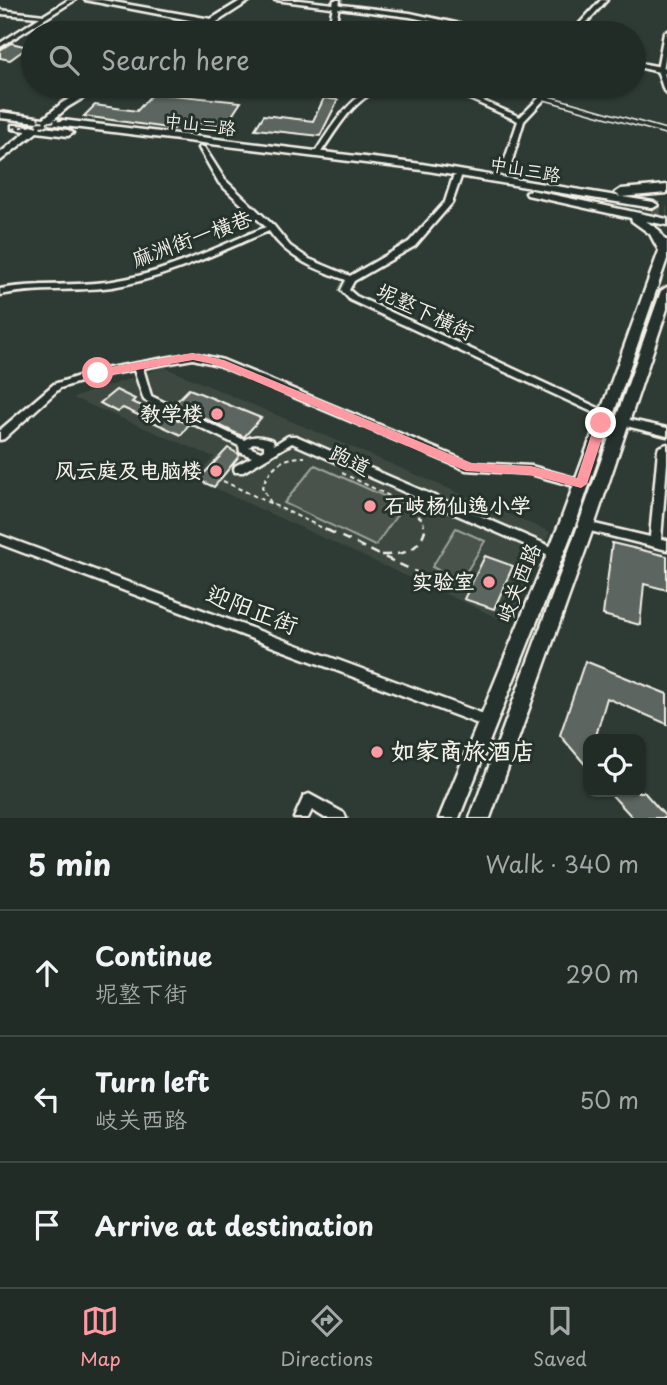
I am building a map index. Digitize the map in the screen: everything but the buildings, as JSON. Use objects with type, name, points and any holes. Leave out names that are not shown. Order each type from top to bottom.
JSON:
[{"type":"main road","points":[[89,0],[207,21]]},
{"type":"main road","points":[[215,21],[247,0]]},
{"type":"main road","points":[[279,0],[336,3],[439,21]]},
{"type":"main road","points":[[646,67],[664,71]]},
{"type":"main road","points":[[0,158],[65,104],[76,98]]},
{"type":"main road","name":"中山二路","points":[[0,116],[202,148],[394,166]]},
{"type":"main road","name":"中山二路","points":[[0,124],[41,124],[317,154],[394,166]]},
{"type":"main road","name":"中山三路","points":[[394,166],[422,167],[654,207]]},
{"type":"main road","name":"中山三路","points":[[394,166],[654,207]]},
{"type":"main road","points":[[422,167],[453,167],[621,193],[654,207],[667,222]]},
{"type":"main road","points":[[486,180],[506,188],[615,211],[646,224],[665,246]]},
{"type":"main road","points":[[621,193],[667,189]]},
{"type":"main road","points":[[615,211],[654,207]]},
{"type":"main road","name":"岐关西路","points":[[449,818],[555,554],[665,246]]},
{"type":"main road","name":"岐关西路","points":[[480,818],[586,526],[667,291]]},
{"type":"street","points":[[35,21],[72,0]]},
{"type":"street","points":[[585,21],[604,0]]},
{"type":"street","points":[[333,21],[336,3]]},
{"type":"street","points":[[0,12],[42,16]]},
{"type":"street","points":[[0,45],[21,30]]},
{"type":"street","points":[[667,33],[664,71],[667,92]]},
{"type":"street","points":[[317,154],[360,98]]},
{"type":"street","points":[[471,98],[521,120]]},
{"type":"street","points":[[503,174],[521,120],[542,98]]},
{"type":"street","points":[[202,148],[222,181],[307,264],[351,279]]},
{"type":"street","name":"坭墪下橫街","points":[[457,177],[448,203],[412,244],[351,279],[345,290],[353,298],[604,414]]},
{"type":"street","name":"麻洲街一橫巷","points":[[0,292],[27,286],[111,284],[152,275],[271,228]]},
{"type":"street","points":[[0,436],[57,386],[98,373],[193,356],[220,362],[470,467],[531,470],[581,484]]},
{"type":"street","points":[[138,366],[147,398],[244,444]]},
{"type":"street","points":[[621,422],[667,432]]},
{"type":"street","points":[[244,444],[252,439],[270,443],[265,454]]},
{"type":"street","points":[[239,469],[292,439],[555,554]]},
{"type":"street","points":[[244,444],[244,449],[265,454]]},
{"type":"street","points":[[655,542],[663,450],[667,447]]},
{"type":"street","points":[[586,526],[667,545]]},
{"type":"street","name":"迎阳正街","points":[[0,539],[489,722]]},
{"type":"street","points":[[301,818],[309,801],[339,818]]},
{"type":"lane","points":[[547,98],[667,132]]},
{"type":"path","points":[[12,129],[66,119]]},
{"type":"path","name":"跑道","points":[[271,503],[262,487],[270,468],[290,457],[305,457]]},
{"type":"path","name":"跑道","points":[[341,472],[412,506],[424,519],[426,528],[420,544],[401,555],[381,555]]},
{"type":"path","points":[[223,481],[452,589]]},
{"type":"shaded area","name":"石岐杨仙逸小学","points":[[164,367],[550,532],[511,624],[195,479],[214,457],[73,398]]},
{"type":"shaded area","points":[[315,465],[404,505],[375,546],[284,503]]},
{"type":"shaded area","points":[[456,528],[485,541],[461,581],[432,567]]},
{"type":"tunnel","points":[[651,211],[667,212]]},
{"type":"place","name":"教学楼","points":[[217,414]]},
{"type":"place","name":"风云庭及电脑楼","points":[[216,471]]},
{"type":"place","name":"石岐杨仙逸小学","points":[[370,506]]},
{"type":"place","name":"实验室","points":[[489,582]]},
{"type":"place","name":"如家商旅酒店","points":[[377,752]]},
{"type":"route","points":[[98,373],[193,356],[220,362],[470,467],[531,470],[581,484],[601,423]]}]
